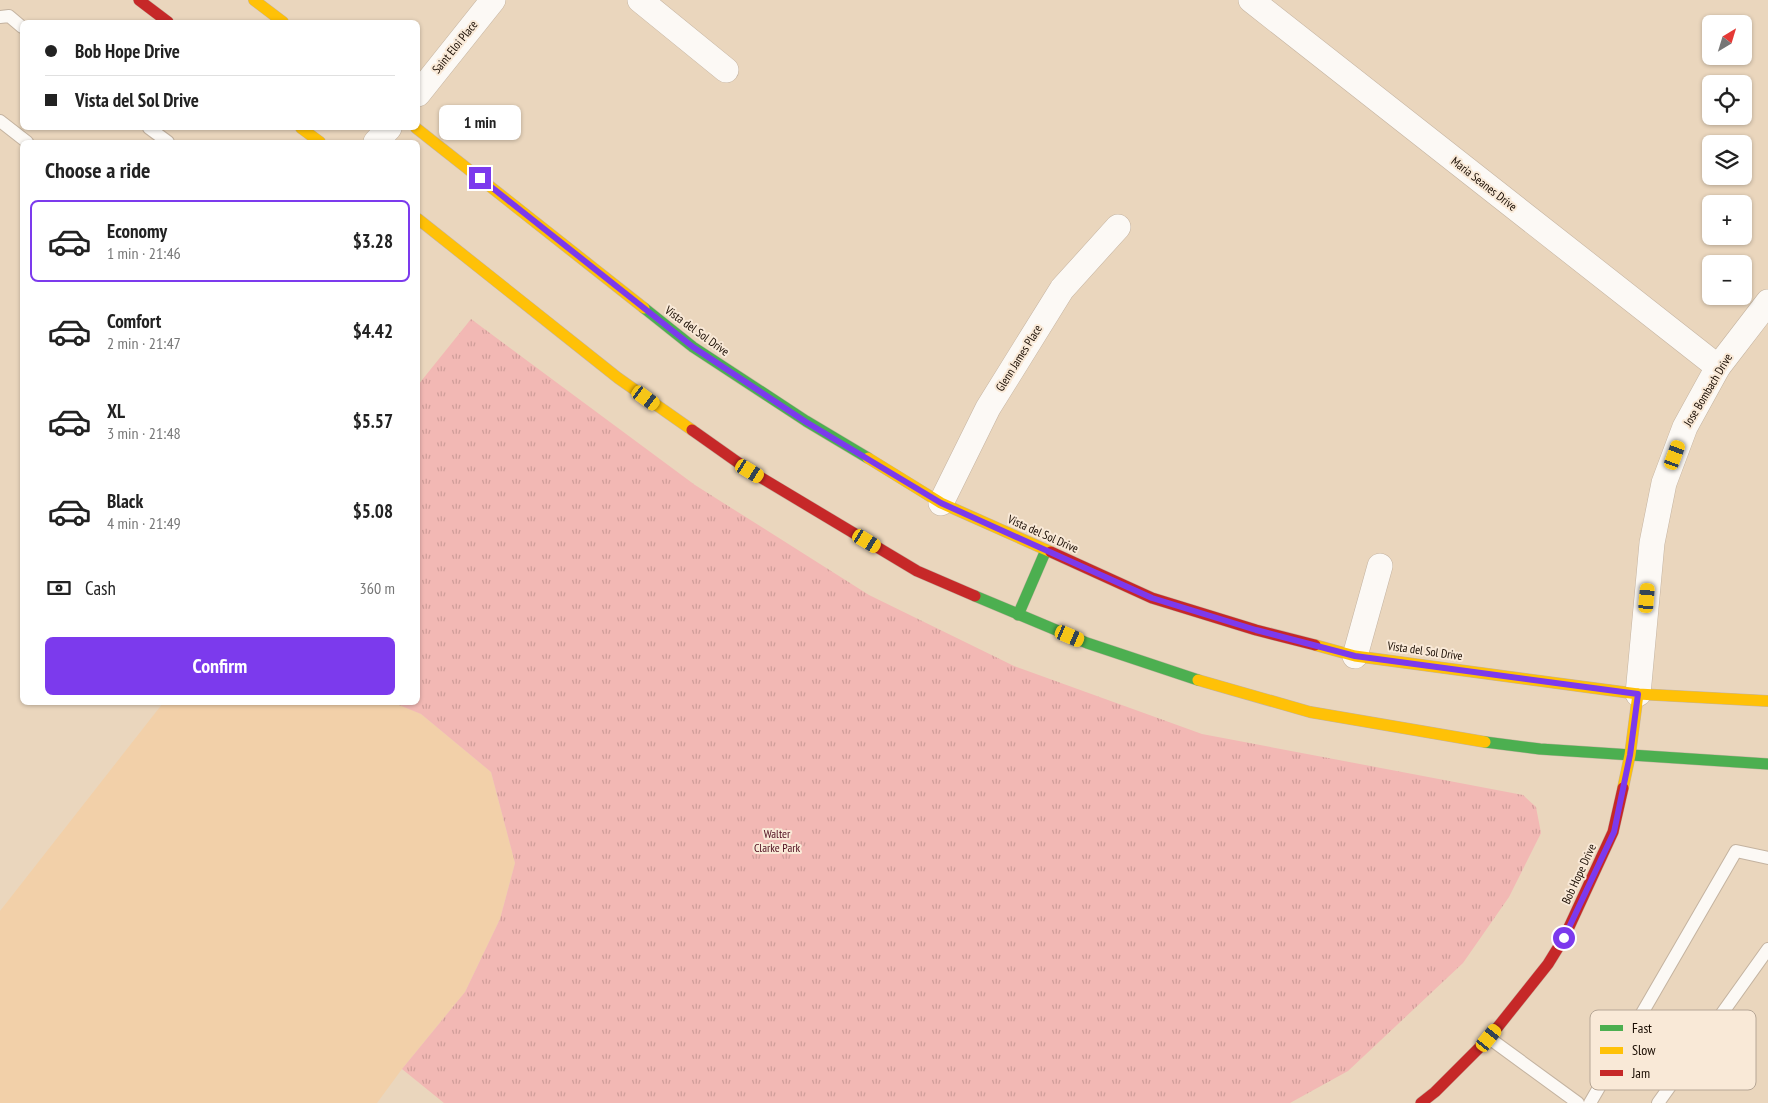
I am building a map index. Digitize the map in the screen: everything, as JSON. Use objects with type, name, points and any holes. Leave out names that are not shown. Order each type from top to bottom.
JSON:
[{"type":"main road","points":[[139,0],[165,20]]},
{"type":"main road","points":[[254,0],[280,20]]},
{"type":"main road","points":[[304,130],[317,140]]},
{"type":"main road","name":"Vista del Sol Drive","points":[[419,130],[693,347],[806,422],[941,503],[1152,598],[1256,630],[1355,656],[1638,694],[1768,701]]},
{"type":"main road","points":[[420,221],[618,378],[750,471],[917,571],[1087,644],[1215,686],[1310,712],[1467,739],[1540,749],[1768,764]]},
{"type":"main road","points":[[1018,615],[1046,550]]},
{"type":"main road","name":"Bob Hope Drive","points":[[1421,1103],[1435,1092],[1489,1038],[1548,964],[1564,938],[1614,832],[1630,755],[1638,694]]},
{"type":"street","name":"Saint Eloi Place","points":[[420,91],[493,0]]},
{"type":"street","points":[[640,0],[726,70]]},
{"type":"street","name":"Maria Seanes Drive","points":[[1251,0],[1718,367]]},
{"type":"street","points":[[378,140],[387,130]]},
{"type":"street","name":"Glenn James Place","points":[[941,503],[988,408],[1062,289],[1118,227]]},
{"type":"street","name":"Jose Bombach Drive","points":[[1638,694],[1652,542],[1664,483],[1686,427],[1718,367],[1768,302]]},
{"type":"street","points":[[1355,656],[1380,566]]},
{"type":"lane","points":[[0,17],[9,16],[20,25]]},
{"type":"lane","points":[[0,121],[24,140]]},
{"type":"lane","points":[[153,130],[165,140]]},
{"type":"lane","points":[[1644,1010],[1736,851],[1768,858]]},
{"type":"lane","points":[[1724,1010],[1768,949]]},
{"type":"lane","points":[[1489,1038],[1578,1103]]},
{"type":"lane","points":[[1590,1103],[1598,1090]]},
{"type":"lane","points":[[1658,1103],[1667,1090]]},
{"type":"shaded area","points":[[161,705],[401,705],[421,714],[491,772],[515,863],[500,919],[465,992],[402,1069],[377,1103],[0,1103],[0,911]]},
{"type":"green space","name":"Walter Clarke Park","points":[[471,319],[695,485],[869,595],[1014,666],[1202,734],[1523,795],[1536,807],[1541,833],[1509,897],[1463,963],[1348,1071],[1290,1103],[444,1103],[402,1069],[465,992],[500,919],[515,863],[491,772],[421,714],[399,705],[420,705],[420,383]]},
{"type":"traffic: fast","points":[[644,308],[693,347],[806,421],[868,458]]},
{"type":"traffic: fast","points":[[1018,615],[1046,550]]},
{"type":"traffic: fast","points":[[975,596],[1087,643],[1198,680]]},
{"type":"traffic: fast","points":[[1485,742],[1540,749],[1768,764]]},
{"type":"traffic: slow","points":[[254,0],[280,20]]},
{"type":"traffic: slow","points":[[304,130],[317,140]]},
{"type":"traffic: slow","points":[[419,130],[644,308]]},
{"type":"traffic: slow","points":[[420,221],[618,378],[692,430]]},
{"type":"traffic: slow","points":[[868,458],[941,503],[1051,552]]},
{"type":"traffic: slow","points":[[1315,645],[1355,656],[1638,694],[1768,701]]},
{"type":"traffic: slow","points":[[1198,680],[1310,712],[1485,742]]},
{"type":"traffic: slow","points":[[1623,788],[1630,755],[1638,694]]},
{"type":"traffic: jam","points":[[139,0],[165,20]]},
{"type":"traffic: jam","points":[[692,430],[750,471],[917,571],[975,596]]},
{"type":"traffic: jam","points":[[1051,552],[1152,598],[1256,630],[1315,645]]},
{"type":"traffic: jam","points":[[1421,1103],[1435,1092],[1489,1038],[1548,964],[1564,938],[1613,832],[1623,788]]},
{"type":"route","points":[[480,178],[693,347],[806,422],[941,503],[1152,598],[1256,630],[1355,656],[1638,694],[1630,755],[1614,832],[1564,938]]}]
